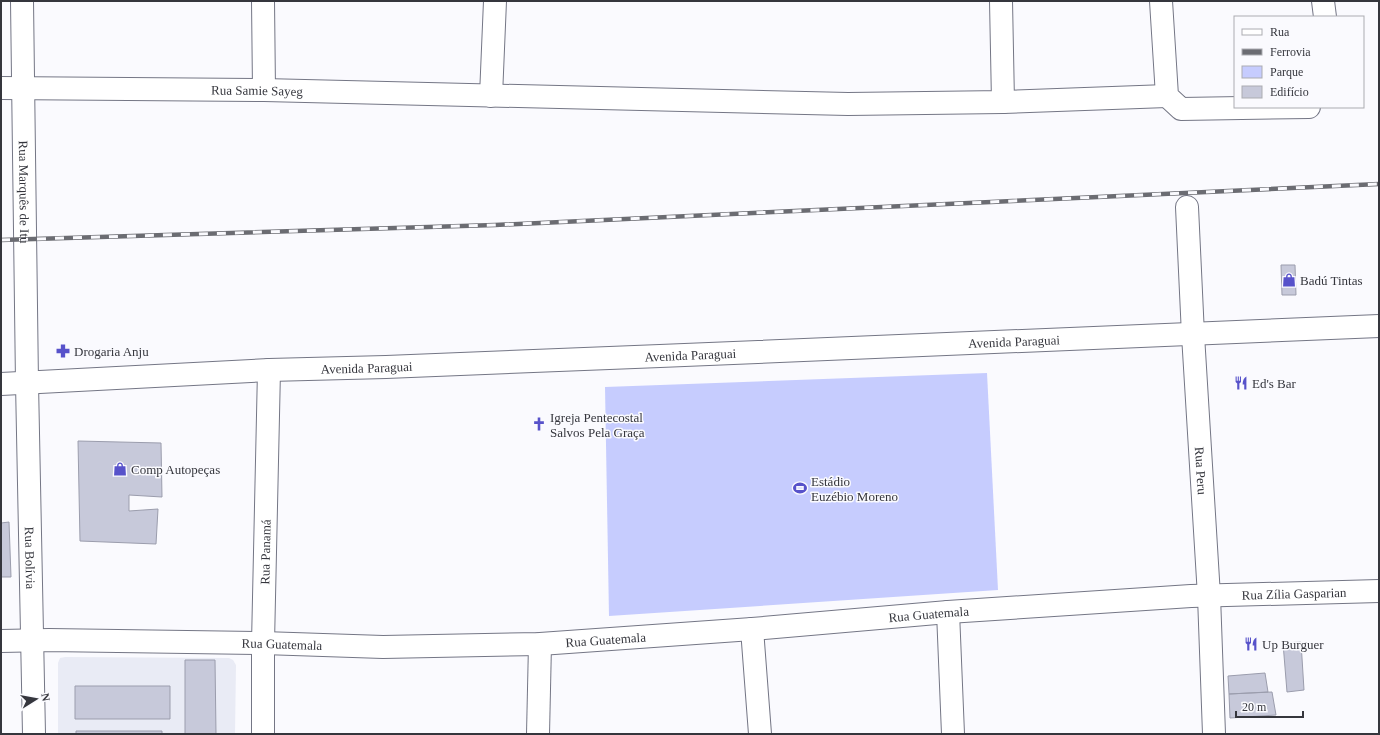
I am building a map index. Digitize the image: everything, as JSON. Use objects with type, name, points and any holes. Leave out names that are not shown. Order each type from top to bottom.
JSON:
[{"type":"street","name":"Rua Marquês de Itu","points":[[22,1],[27,383]]},
{"type":"street","points":[[263,1],[264,90]]},
{"type":"street","points":[[491,96],[495,1]]},
{"type":"street","points":[[1001,1],[1003,102]]},
{"type":"street","points":[[1160,1],[1167,96],[1181,109],[1245,108]]},
{"type":"street","points":[[1323,1],[1325,16]]},
{"type":"street","name":"Rua Samie Sayeg","points":[[1,88],[264,90],[848,104],[1003,102],[1167,96]]},
{"type":"street","name":"Rua Peru","points":[[1187,207],[1193,335],[1209,596],[1214,734]]},
{"type":"street","name":"Avenida Paraguai","points":[[1,384],[269,370],[386,367],[1193,335],[1379,326]]},
{"type":"street","name":"Rua Panamá","points":[[263,734],[263,643],[269,370]]},
{"type":"street","name":"Rua Bolívia","points":[[27,383],[34,734]]},
{"type":"street","name":"Rua Zília Gasparian","points":[[1209,596],[1379,591]]},
{"type":"street","name":"Rua Guatemala","points":[[1,641],[32,640],[263,643],[383,647],[540,644],[752,629],[948,612],[1209,596]]},
{"type":"street","points":[[948,612],[953,734]]},
{"type":"street","points":[[752,629],[760,734]]},
{"type":"street","points":[[538,734],[540,644]]},
{"type":"shaded area","points":[[60,658],[229,658],[233,660],[236,665],[235,734],[58,734],[58,663]]},
{"type":"green space","name":"Estádio Euzébio Moreno","points":[[987,373],[998,590],[609,616],[605,387]]},
{"type":"building","name":"Badú Tintas","points":[[1281,265],[1295,265],[1296,295],[1282,295]]},
{"type":"building","name":"Comp Autopeças","points":[[78,441],[161,443],[162,497],[129,495],[129,511],[158,509],[156,544],[80,541]]},
{"type":"building","points":[[9,522],[11,577],[1,577],[1,523]]},
{"type":"building","points":[[1301,642],[1304,690],[1287,692],[1283,643]]},
{"type":"building","points":[[185,660],[215,660],[216,734],[185,734]]},
{"type":"building","points":[[1265,673],[1268,692],[1229,694],[1228,676]]},
{"type":"building","points":[[75,686],[170,686],[170,719],[75,719]]},
{"type":"building","points":[[1272,692],[1276,715],[1230,718],[1229,694]]},
{"type":"building","points":[[76,731],[162,731],[162,734],[76,734]]},
{"type":"railway","points":[[1,240],[495,225],[1379,184]]},
{"type":"place","name":"Badú Tintas","points":[[1289,280]]},
{"type":"place","name":"Drogaria Anju","points":[[63,351]]},
{"type":"place","name":"Ed's Bar","points":[[1241,383]]},
{"type":"place","name":"Igreja Pentecostal Salvos Pela Graça","points":[[539,424]]},
{"type":"place","name":"Comp Autopeças","points":[[120,469]]},
{"type":"place","name":"Estádio Euzébio Moreno","points":[[800,488]]},
{"type":"place","name":"Up Burguer","points":[[1251,644]]}]
